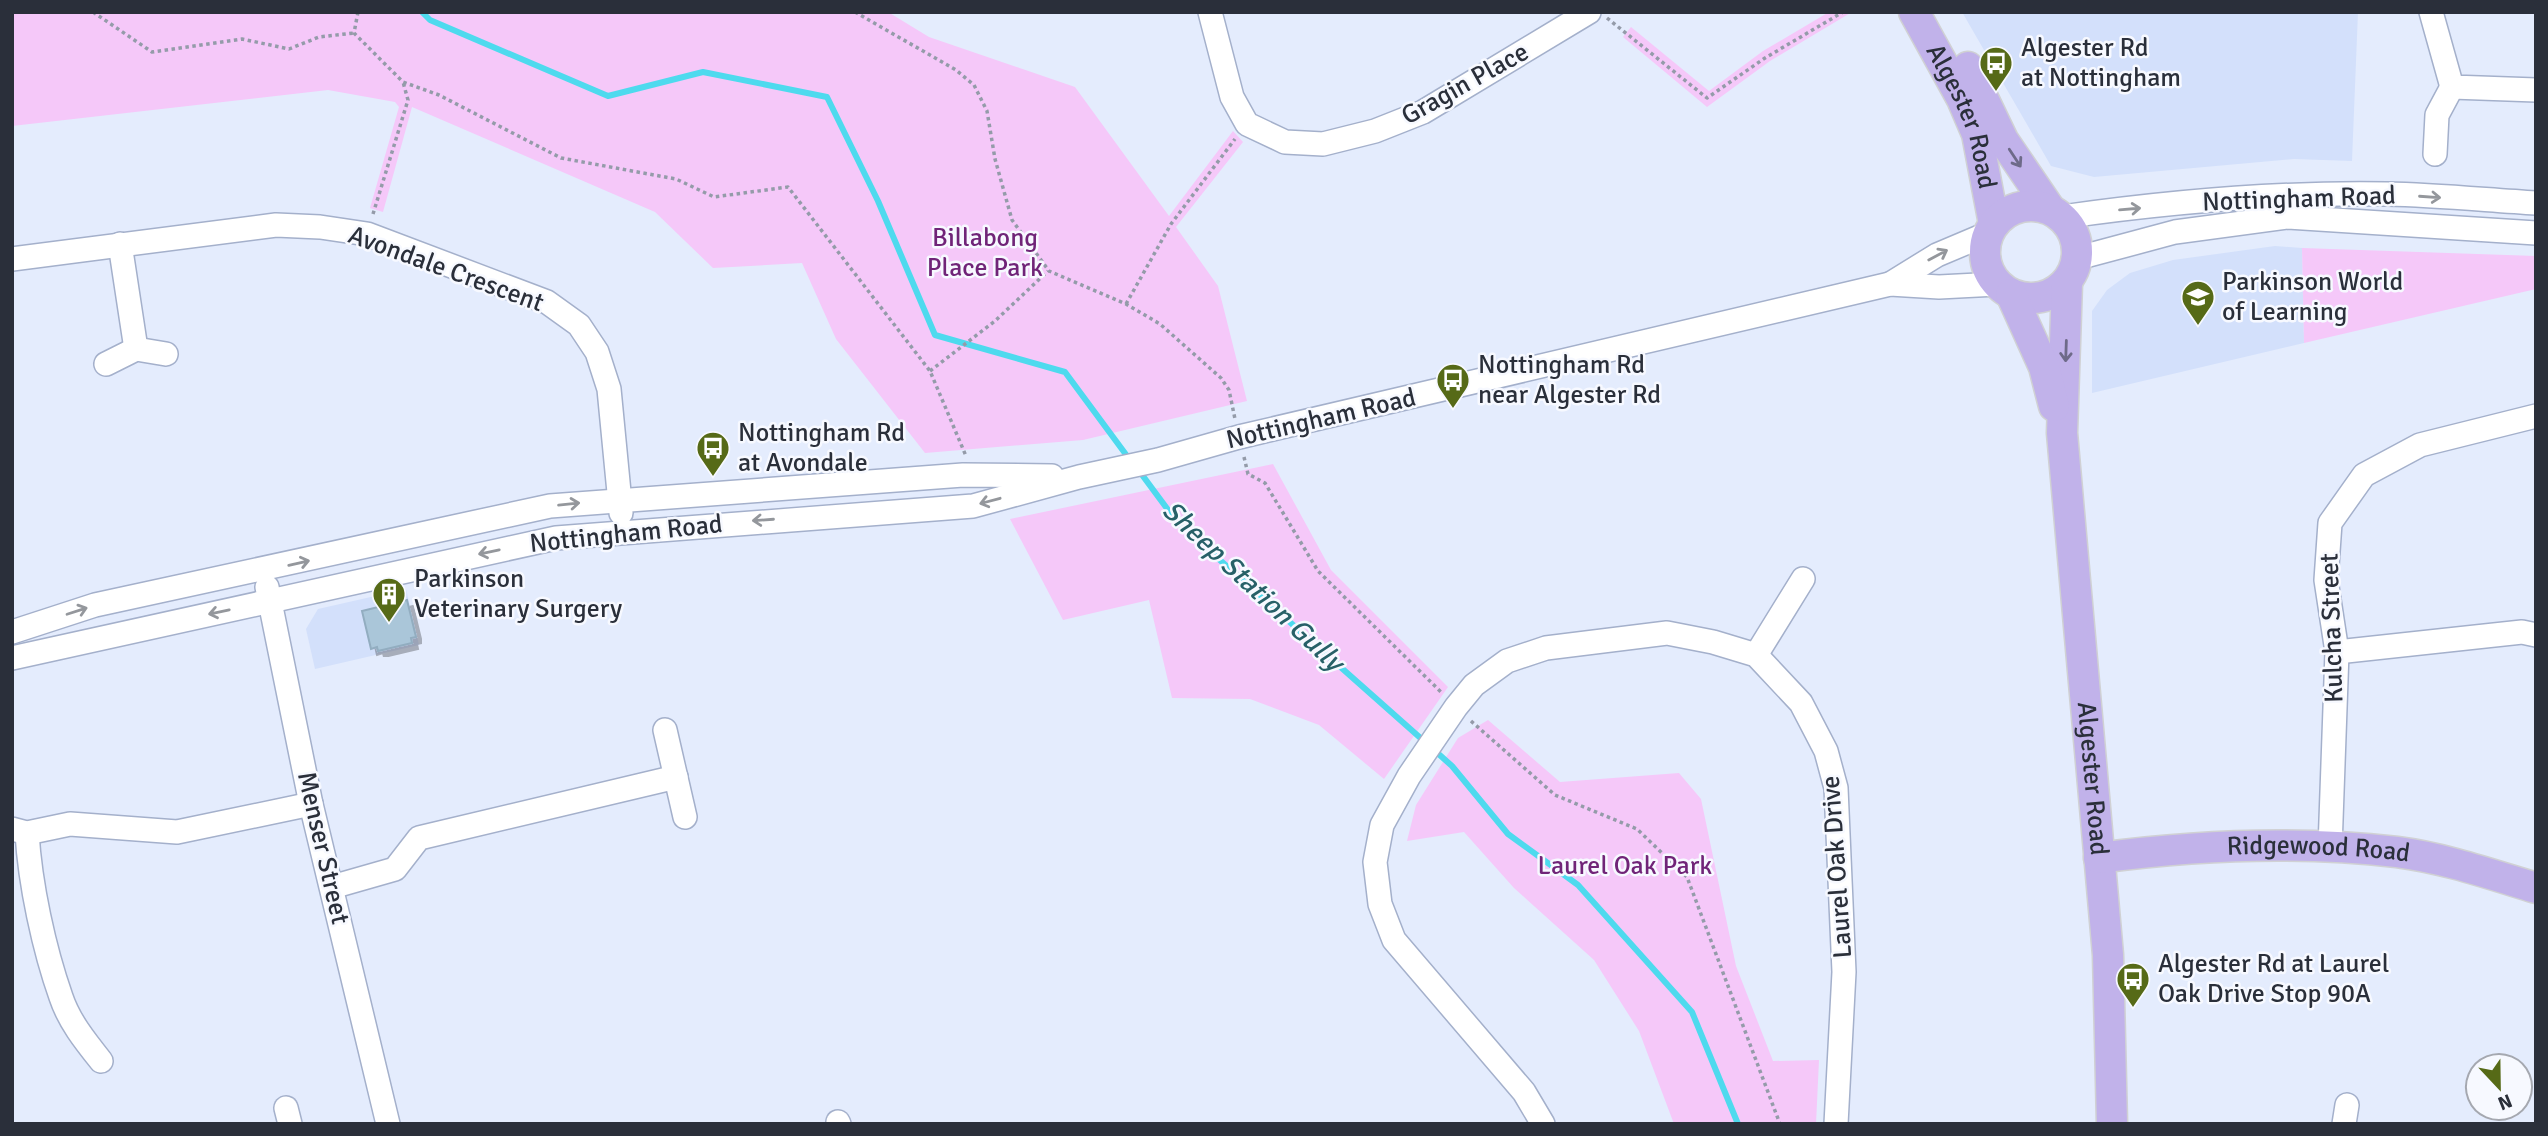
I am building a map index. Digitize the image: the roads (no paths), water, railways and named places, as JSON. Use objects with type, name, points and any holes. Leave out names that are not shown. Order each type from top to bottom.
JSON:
[{"type":"main road","name":"Algester Road","points":[[1914,12],[1962,99],[1977,134],[1991,228]]},
{"type":"main road","name":"Algester Road","points":[[1935,12],[1979,88],[2003,140],[2056,213]]},
{"type":"main road","points":[[2019,207],[2056,213],[2071,228],[2077,243],[2072,271],[2041,298],[2026,299],[2004,289],[1985,259],[1991,228],[2005,214],[2019,207]]},
{"type":"main road","name":"Algester Road","points":[[2072,271],[2062,433],[2111,1017],[2112,1124]]},
{"type":"main road","name":"Algester Road","points":[[2004,289],[2044,366],[2062,433]]},
{"type":"main road","name":"Ridgewood Road","points":[[2099,858],[2237,847],[2330,848],[2423,857],[2536,888]]},
{"type":"street","name":"Gragin Place","points":[[1210,12],[1232,97],[1247,124],[1285,142],[1323,144],[1375,131],[1423,112],[1589,12]]},
{"type":"street","points":[[2431,12],[2452,87],[2437,115],[2435,154]]},
{"type":"street","points":[[2452,87],[2536,90]]},
{"type":"street","name":"Nottingham Road","points":[[2056,213],[2323,195],[2387,194],[2536,203]]},
{"type":"street","name":"Nottingham Road","points":[[2072,271],[2175,232],[2288,217],[2536,233]]},
{"type":"street","name":"Avondale Crescent","points":[[12,259],[276,225],[320,227],[367,234],[547,302],[579,325],[597,352],[609,389],[623,530]]},
{"type":"street","name":"Nottingham Road","points":[[1890,284],[1991,228]]},
{"type":"street","points":[[120,244],[136,349]]},
{"type":"street","name":"Nottingham Road","points":[[12,658],[556,538],[623,530],[973,506],[1239,437],[1890,284],[2004,289]]},
{"type":"street","points":[[106,364],[136,349],[166,354]]},
{"type":"street","name":"Kulcha Street","points":[[2330,848],[2337,652],[2326,580],[2330,523],[2364,475],[2420,445],[2536,416]]},
{"type":"street","name":"Nottingham Road","points":[[12,632],[95,605],[551,506],[963,475],[1079,477]]},
{"type":"street","name":"Menser Street","points":[[264,570],[312,804],[388,1124]]},
{"type":"street","points":[[1543,1124],[1524,1092],[1394,940],[1380,904],[1375,862],[1382,825],[1409,776],[1474,685],[1507,661],[1546,648],[1667,633],[1713,642],[1756,655],[1803,579]]},
{"type":"street","points":[[2337,652],[2522,632],[2536,635]]},
{"type":"street","name":"Laurel Oak Drive","points":[[1756,655],[1801,704],[1826,751],[1836,788],[1844,972],[1836,1124]]},
{"type":"street","points":[[665,730],[685,817]]},
{"type":"street","points":[[332,887],[395,869],[419,838],[676,777]]},
{"type":"street","points":[[101,1061],[79,1033],[61,998],[19,831],[70,824],[177,832],[312,804]]},
{"type":"waterway","name":"Sheep Station Gully","points":[[422,12],[430,20],[608,96],[703,72],[827,97],[878,201],[935,335],[1065,372],[1130,460]]},
{"type":"waterway","name":"Sheep Station Gully","points":[[1137,468],[1177,522],[1425,742]]},
{"type":"waterway","name":"Sheep Station Gully","points":[[1433,749],[1452,766],[1508,834],[1578,885],[1692,1012],[1738,1124]]},
{"type":"place","name":"Algester Rd at Nottingham","points":[[1996,93]]},
{"type":"place","name":"Parkinson World of Learning","points":[[2198,327]]},
{"type":"place","name":"Nottingham Rd near Algester Rd","points":[[1453,410]]},
{"type":"place","name":"Nottingham Rd at Avondale","points":[[713,478]]},
{"type":"place","name":"Parkinson Veterinary Surgery","points":[[389,624]]},
{"type":"place","name":"Algester Rd at Laurel Oak Drive Stop 90A","points":[[2133,1009]]},
{"type":"park label","name":"Billabong Place Park","points":[[985,253]]},
{"type":"park label","name":"Laurel Oak Park","points":[[1625,866]]}]
